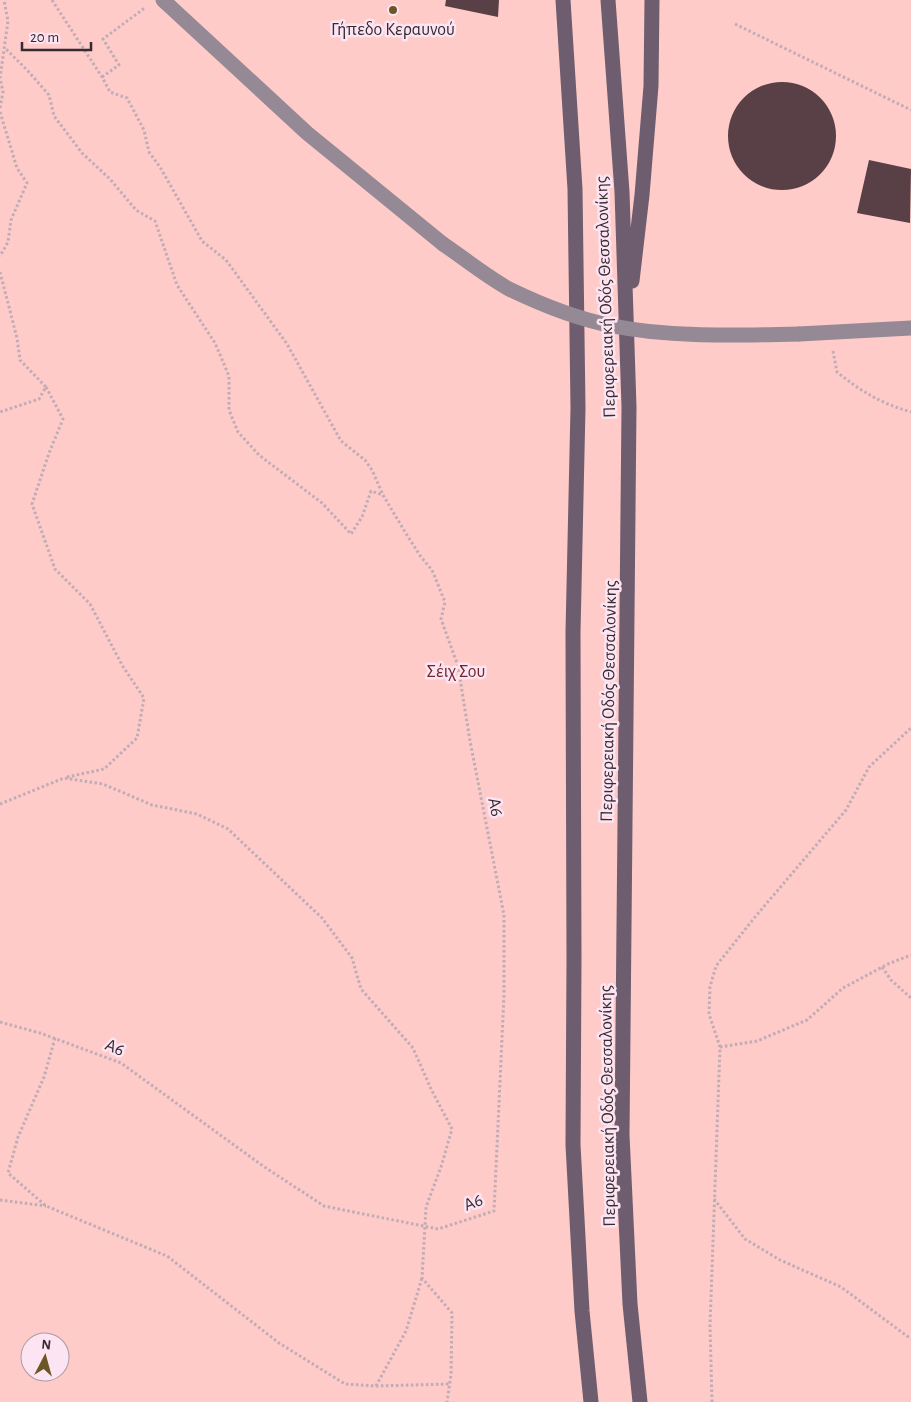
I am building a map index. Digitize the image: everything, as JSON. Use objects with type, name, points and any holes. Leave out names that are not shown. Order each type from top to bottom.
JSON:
[{"type":"highway","name":"Περιφερειακή Οδός Θεσσαλονίκης","points":[[563,0],[575,189],[578,408],[573,632],[573,1145],[582,1311],[591,1402]]},
{"type":"highway","name":"Περιφερειακή Οδός Θεσσαλονίκης","points":[[608,0],[622,192],[629,406],[622,1135],[630,1304],[640,1402]]},
{"type":"highway","points":[[626,312],[635,259],[642,194],[651,86],[652,0]]},
{"type":"main road","points":[[163,0],[307,133],[443,244],[508,288],[557,310],[613,326],[649,331],[704,334],[799,334],[911,328]]},
{"type":"path","points":[[0,256],[8,242],[11,220],[27,183],[17,168],[0,110],[3,92],[0,78],[8,20],[4,0]]},
{"type":"path","points":[[52,0],[110,92],[126,98],[144,130],[149,152],[202,241],[226,260],[282,337],[341,441],[365,460],[372,470],[383,495]]},
{"type":"path","points":[[102,77],[119,65],[103,39],[148,6]]},
{"type":"path","points":[[735,24],[911,110]]},
{"type":"path","points":[[5,48],[49,95],[54,116],[82,153],[110,179],[136,210],[155,221],[177,285],[215,343],[229,376],[229,410],[238,432],[258,455],[322,503],[351,534],[362,517],[371,491],[383,495]]},
{"type":"path","points":[[0,272],[17,338],[20,360],[46,387],[63,419],[49,453],[32,504],[55,569],[90,604],[122,665],[144,698],[137,738],[104,769],[64,778],[0,804]]},
{"type":"path","points":[[830,333],[837,372],[857,389],[888,405],[911,412]]},
{"type":"path","points":[[0,412],[39,399],[46,387]]},
{"type":"path","name":"A6","points":[[0,1022],[55,1038],[122,1063],[263,1166],[324,1206],[438,1229],[494,1211],[504,995],[504,915],[470,742],[458,666],[441,619],[445,602],[432,570],[404,532],[383,495]]},
{"type":"path","points":[[712,1402],[710,1325],[720,1047],[709,1014],[710,986],[716,966],[846,810],[869,767],[911,728]]},
{"type":"path","points":[[64,778],[103,784],[152,805],[197,814],[228,829],[322,918],[352,958],[361,989],[413,1048],[431,1089],[452,1129],[426,1208],[422,1278],[406,1331],[376,1386]]},
{"type":"path","points":[[720,1047],[757,1042],[807,1020],[843,988],[882,967],[911,955]]},
{"type":"path","points":[[882,967],[891,980],[911,998]]},
{"type":"path","points":[[46,1206],[8,1173],[18,1137],[44,1077],[55,1038]]},
{"type":"path","points":[[714,1198],[745,1239],[780,1260],[841,1287],[911,1339]]},
{"type":"path","points":[[1,1201],[46,1206],[167,1256],[280,1343],[345,1384],[376,1386],[449,1384]]},
{"type":"path","points":[[422,1278],[452,1314],[447,1402]]},
{"type":"green space","name":"Σέιχ Σου","points":[[0,0],[911,0],[911,1402],[0,1402]]},
{"type":"building","points":[[446,0],[499,0],[498,17],[445,6]]},
{"type":"building","points":[[782,82],[803,86],[820,98],[832,115],[836,136],[832,157],[820,174],[803,186],[782,190],[761,186],[744,174],[732,157],[728,136],[732,115],[744,98],[761,86]]},
{"type":"building","points":[[869,160],[911,169],[910,223],[857,213]]},
{"type":"place","name":"Γήπεδο Κεραυνού","points":[[393,10]]}]
